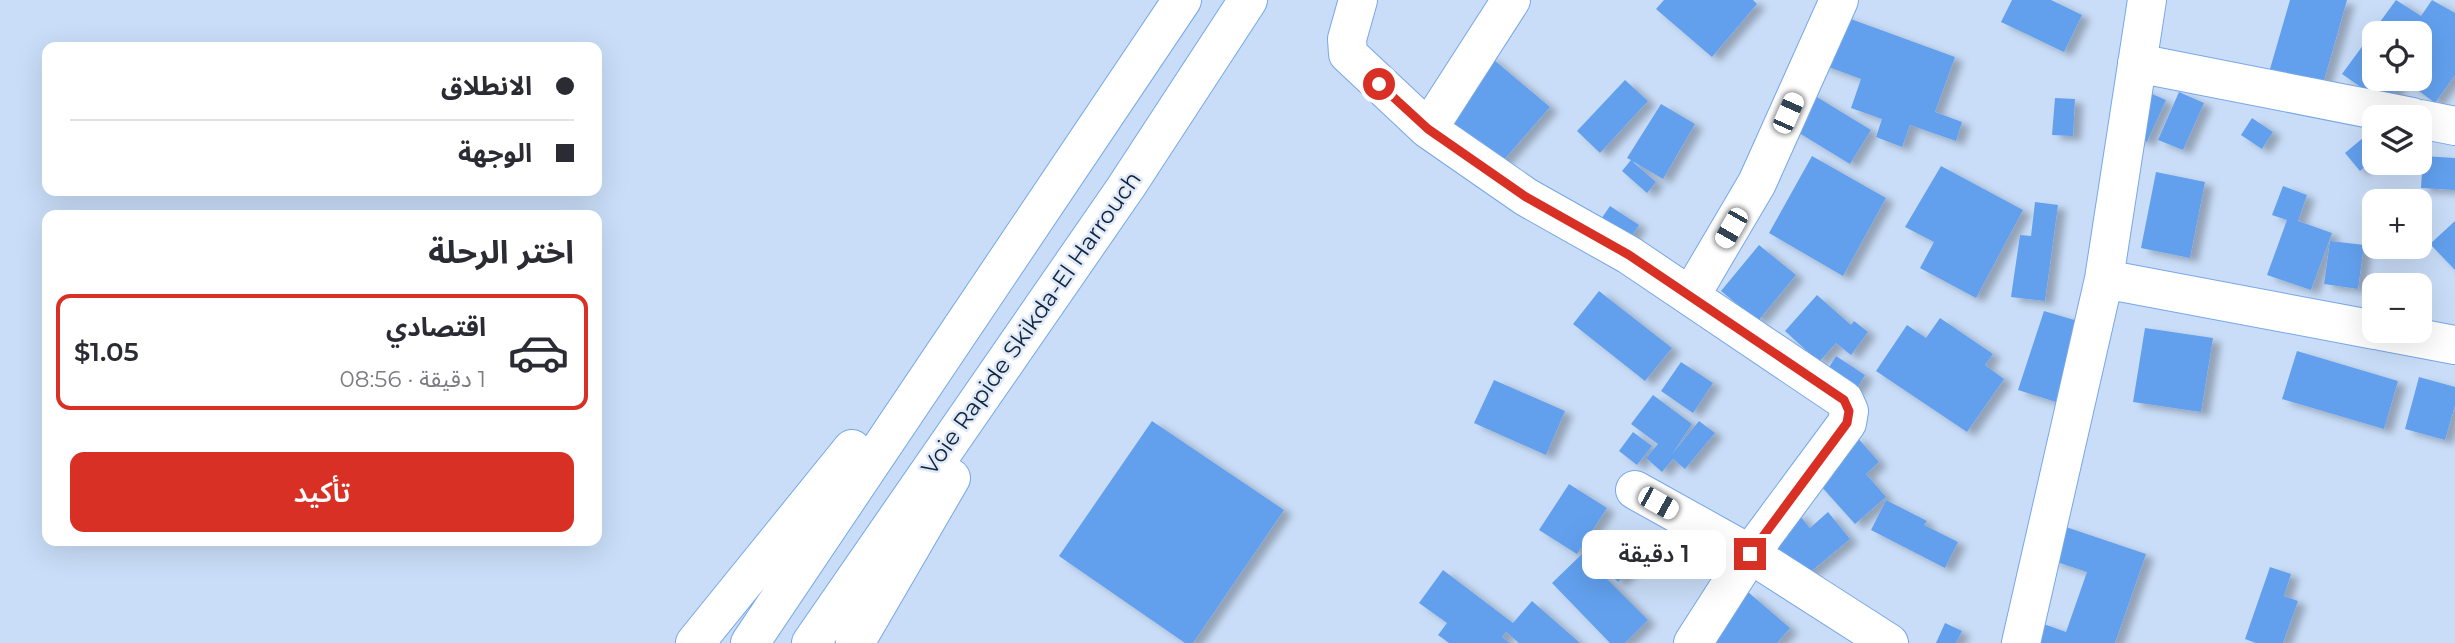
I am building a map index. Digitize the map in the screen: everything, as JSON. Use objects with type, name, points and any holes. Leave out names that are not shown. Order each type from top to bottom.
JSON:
[{"type":"main road","points":[[750,643],[1182,0]]},
{"type":"main road","name":"Voie Rapide Skikda-El Harrouch","points":[[811,643],[1048,299],[1248,0]]},
{"type":"main road","points":[[1358,0],[1346,39],[1348,54],[1428,129],[1526,197],[1629,255],[1691,295],[1844,400],[1849,411],[1847,423],[1750,554],[1693,643]]},
{"type":"main road","points":[[1428,129],[1511,0]]},
{"type":"main road","points":[[1691,295],[1757,183],[1839,0]]},
{"type":"main road","points":[[2021,643],[2105,279],[2147,0]]},
{"type":"main road","points":[[2137,63],[2362,107]]},
{"type":"main road","points":[[2432,121],[2455,126]]},
{"type":"main road","points":[[695,643],[926,357],[996,275]]},
{"type":"main road","points":[[2105,279],[2362,328]]},
{"type":"main road","points":[[855,643],[917,539],[1048,299]]},
{"type":"main road","points":[[2432,341],[2455,345]]},
{"type":"main road","points":[[1635,490],[1750,554],[1889,643]]},
{"type":"building","points":[[1664,0],[1753,0],[1757,4],[1712,57],[1656,9]]},
{"type":"building","points":[[2012,0],[2051,0],[2082,15],[2064,52],[2001,22]]},
{"type":"building","points":[[2290,0],[2347,0],[2323,84],[2270,69]]},
{"type":"building","points":[[2396,0],[2421,16],[2432,0],[2455,13],[2455,75],[2435,103],[2419,91],[2432,91],[2432,21],[2381,21]]},
{"type":"building","points":[[1837,14],[1955,57],[1935,112],[1962,122],[1956,141],[1910,125],[1902,147],[1876,137],[1882,119],[1851,108],[1861,79],[1818,63]]},
{"type":"building","points":[[2362,47],[2362,88],[2342,74]]},
{"type":"building","points":[[1488,55],[1550,107],[1495,170],[1434,119]]},
{"type":"building","points":[[1625,80],[1648,101],[1600,153],[1577,131]]},
{"type":"building","points":[[2136,87],[2166,100],[2147,142],[2118,129]]},
{"type":"building","points":[[1807,91],[1871,130],[1850,164],[1786,125]]},
{"type":"building","points":[[2366,91],[2394,91],[2385,104]]},
{"type":"building","points":[[2179,92],[2204,103],[2183,150],[2158,140]]},
{"type":"building","points":[[2055,98],[2075,99],[2073,136],[2052,135]]},
{"type":"building","points":[[1661,104],[1695,124],[1663,179],[1632,161],[1656,182],[1647,193],[1622,171],[1631,160],[1627,158]]},
{"type":"building","points":[[2252,118],[2273,132],[2262,149],[2241,135]]},
{"type":"building","points":[[2362,139],[2362,169],[2360,171],[2345,153]]},
{"type":"building","points":[[1812,156],[1886,198],[1843,276],[1769,233]]},
{"type":"building","points":[[2432,157],[2455,158],[2455,190],[2421,188],[2422,175],[2432,175]]},
{"type":"building","points":[[1941,166],[2023,210],[1976,298],[1920,268],[1934,242],[1905,227]]},
{"type":"building","points":[[2156,172],[2205,182],[2190,258],[2141,248]]},
{"type":"building","points":[[2283,186],[2307,195],[2298,221],[2332,233],[2311,290],[2267,275],[2287,220],[2272,215]]},
{"type":"building","points":[[2035,202],[2058,205],[2045,301],[2011,297],[2020,235],[2031,236]]},
{"type":"building","points":[[1610,206],[1639,225],[1624,247],[1595,228]]},
{"type":"building","points":[[2455,221],[2455,270],[2432,246],[2432,242]]},
{"type":"building","points":[[2330,241],[2362,245],[2358,289],[2324,284]]},
{"type":"building","points":[[1759,245],[1796,275],[1758,321],[1721,291]]},
{"type":"building","points":[[1599,291],[1672,348],[1645,381],[1573,324]]},
{"type":"building","points":[[1817,295],[1851,325],[1854,321],[1868,332],[1851,355],[1836,343],[1819,362],[1785,331]]},
{"type":"building","points":[[2044,311],[2081,322],[2056,402],[2018,390]]},
{"type":"building","points":[[1940,318],[1993,354],[1985,365],[2004,379],[1967,432],[1876,371],[1907,325],[1926,338]]},
{"type":"building","points":[[2145,328],[2213,338],[2201,412],[2133,402]]},
{"type":"building","points":[[2297,351],[2398,381],[2384,429],[2282,399]]},
{"type":"building","points":[[1836,356],[1865,375],[1854,393],[1825,374]]},
{"type":"building","points":[[1681,362],[1713,383],[1693,413],[1661,391]]},
{"type":"building","points":[[2419,377],[2455,387],[2455,405],[2445,440],[2405,429]]},
{"type":"building","points":[[1494,380],[1565,411],[1546,455],[1474,423]]},
{"type":"building","points":[[1653,395],[1692,424],[1672,454],[1699,421],[1715,433],[1685,469],[1673,459],[1662,472],[1646,458],[1658,444],[1631,424]]},
{"type":"building","points":[[1152,421],[1284,510],[1193,643],[1185,643],[1059,556]]},
{"type":"building","points":[[1633,432],[1652,446],[1637,465],[1619,451]]},
{"type":"building","points":[[1856,436],[1879,462],[1866,474],[1886,497],[1855,524],[1811,475]]},
{"type":"building","points":[[1569,484],[1607,508],[1577,554],[1539,530]]},
{"type":"building","points":[[1886,500],[1927,521],[1924,525],[1958,542],[1945,568],[1871,530]]},
{"type":"building","points":[[1797,512],[1810,528],[1828,512],[1850,539],[1802,579],[1767,536]]},
{"type":"building","points":[[2063,526],[2146,554],[2115,643],[2035,643],[2041,623],[2066,632],[2087,572],[2051,560]]},
{"type":"building","points":[[1603,542],[1631,569],[1618,582],[1590,555]]},
{"type":"building","points":[[1582,554],[1648,620],[1625,643],[1610,643],[1552,583]]},
{"type":"building","points":[[2270,567],[2291,574],[2284,596],[2298,601],[2283,643],[2256,643],[2245,639]]},
{"type":"building","points":[[1443,570],[1513,623],[1532,601],[1580,643],[1519,643],[1506,632],[1502,637],[1510,643],[1449,643],[1438,635],[1447,623],[1419,603]]},
{"type":"building","points":[[1748,592],[1790,628],[1777,643],[1704,643]]},
{"type":"building","points":[[1945,623],[1962,631],[1956,643],[1936,643]]},
{"type":"route","points":[[1379,84],[1428,129],[1526,197],[1629,255],[1844,400],[1849,411],[1847,423],[1750,554]]}]
